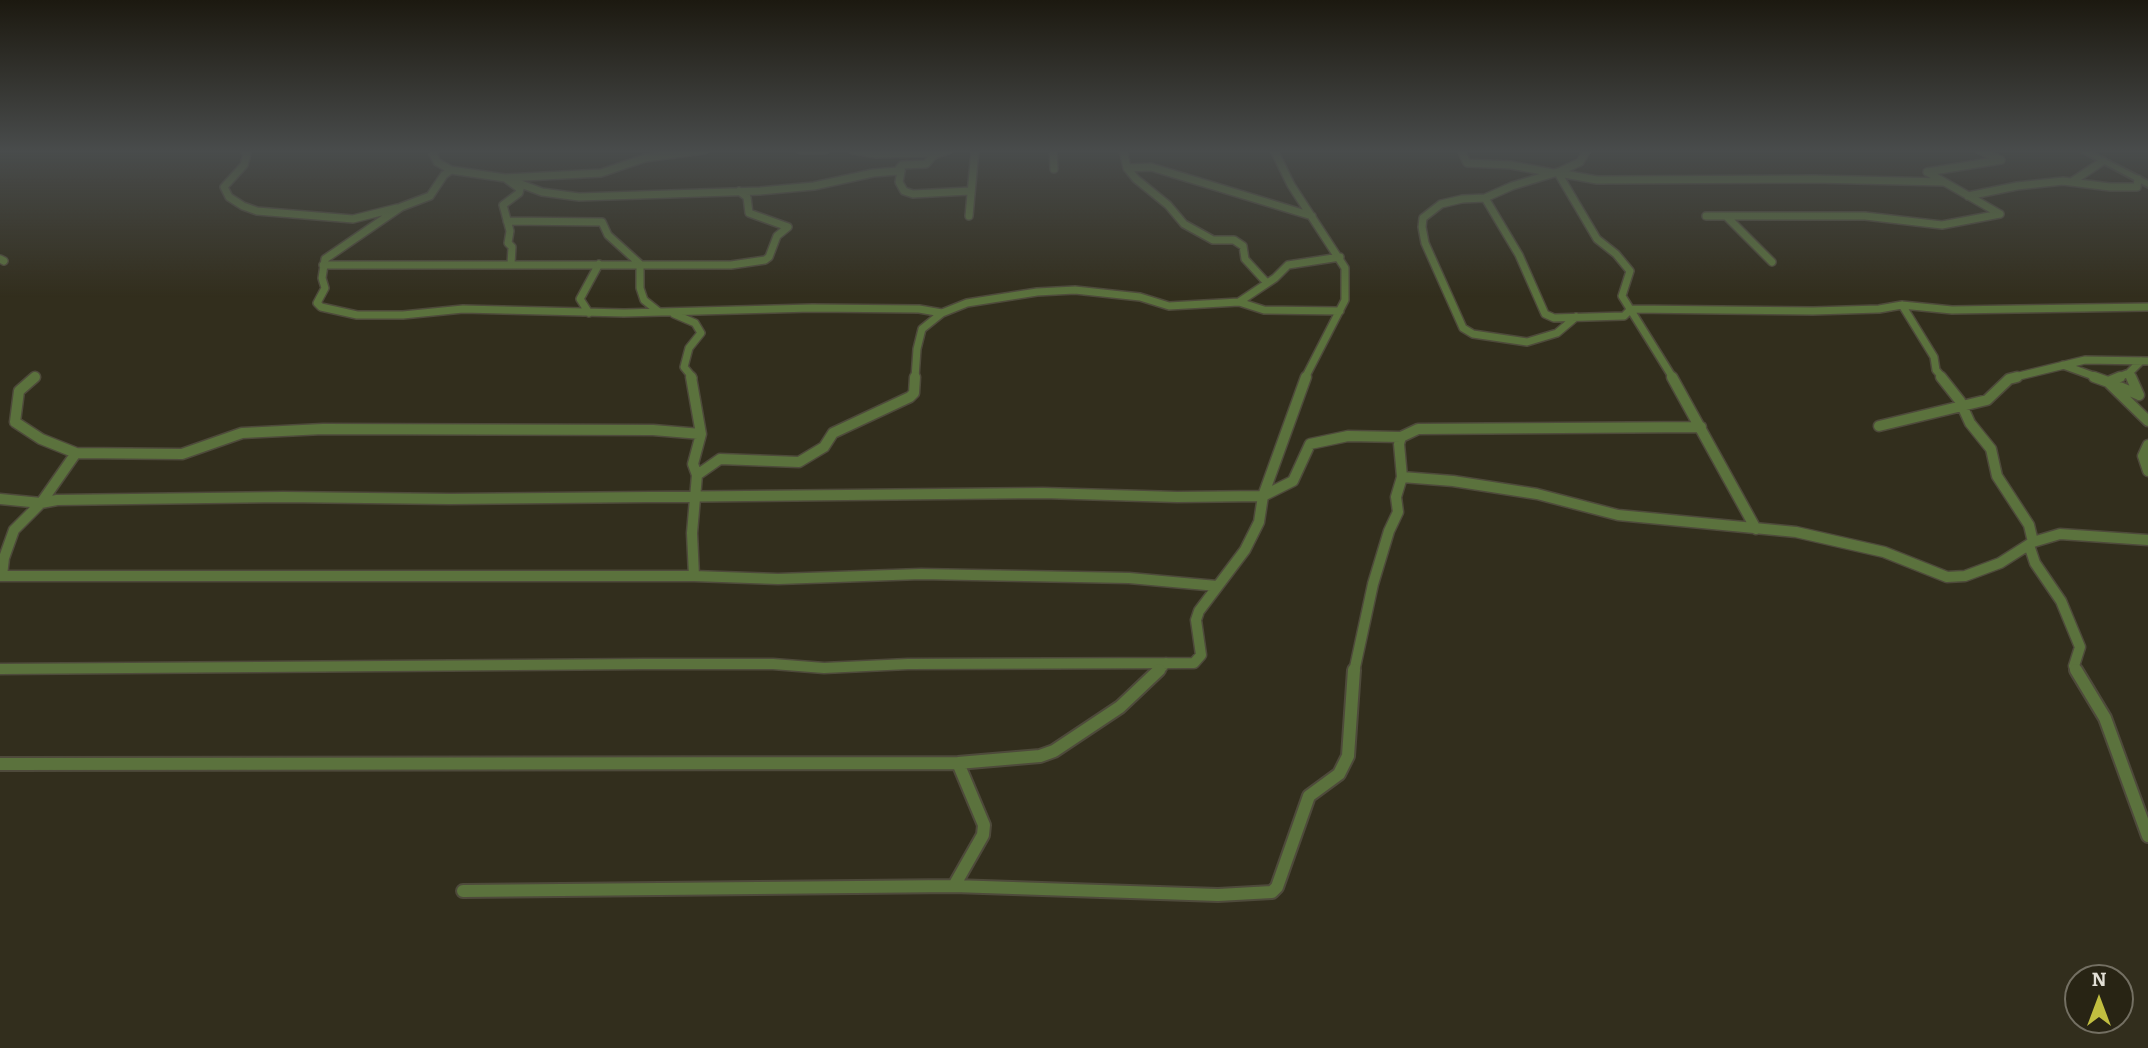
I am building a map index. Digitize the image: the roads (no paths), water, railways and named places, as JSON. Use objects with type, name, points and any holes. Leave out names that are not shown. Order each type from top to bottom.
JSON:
[{"type":"street","points":[[232,199],[257,211],[353,219],[422,199]]},
{"type":"street","points":[[511,199],[503,205],[510,231],[508,243],[512,247],[511,264]]},
{"type":"street","points":[[323,265],[731,265],[769,257],[777,236],[787,229],[787,225],[749,213],[747,199]]},
{"type":"street","points":[[969,216],[970,199]]},
{"type":"street","points":[[1160,199],[1184,223],[1213,240],[1234,240],[1243,246],[1245,260],[1266,282]]},
{"type":"street","points":[[1256,199],[1312,216]]},
{"type":"street","points":[[0,669],[643,664],[773,664],[824,668],[908,664],[1194,663],[1199,660],[1196,620],[1199,611],[1245,550],[1259,522],[1263,496],[1311,364],[1340,311],[1347,285],[1345,268],[1340,257],[1301,199]]},
{"type":"street","points":[[1464,199],[1441,204],[1423,218],[1422,227],[1425,243],[1460,326],[1473,334],[1527,341],[1557,333],[1576,317]]},
{"type":"street","points":[[1486,199],[1519,255],[1545,314],[1554,317],[1624,316],[1632,309],[1813,311],[1879,309],[1902,305],[1939,310],[2148,307]]},
{"type":"street","points":[[1573,199],[1597,239],[1616,254],[1630,271],[1622,296],[1701,427],[1756,528]]},
{"type":"street","points":[[1706,216],[1865,216],[1942,225],[2000,214],[1973,199]]},
{"type":"street","points":[[401,207],[373,229],[331,253],[323,265],[325,288],[317,303],[321,307],[357,315],[404,315],[463,309],[589,313],[812,308],[919,309],[942,313]]},
{"type":"street","points":[[1727,217],[1772,261]]},
{"type":"street","points":[[507,221],[602,222],[608,235],[640,264],[640,288],[644,300],[664,312],[695,323],[701,333],[689,348],[684,367],[694,380],[701,434],[693,464],[697,475],[692,547],[694,576]]},
{"type":"street","points":[[1239,302],[1296,262],[1340,257]]},
{"type":"street","points":[[589,313],[580,299],[599,264]]},
{"type":"street","points":[[697,475],[720,459],[799,462],[824,447],[834,433],[910,397],[914,393],[916,349],[922,329],[942,313],[967,303],[1037,292],[1075,290],[1140,297],[1168,306],[1239,302],[1264,310],[1340,311]]},
{"type":"street","points":[[1902,305],[1934,357],[1936,370],[1961,404],[1970,424],[1991,449],[1993,468],[2024,514],[2035,564],[2061,601],[2081,648],[2074,666],[2105,718],[2148,836]]},
{"type":"street","points":[[1879,426],[1961,404],[1987,400],[2009,379],[2061,364],[2085,360],[2145,361]]},
{"type":"street","points":[[2108,382],[2129,373],[2145,361]]},
{"type":"street","points":[[2061,364],[2139,395],[2129,373]]},
{"type":"street","points":[[35,377],[19,391],[15,422],[41,439],[75,453],[182,454],[242,433],[323,429],[653,430],[701,434]]},
{"type":"street","points":[[2108,382],[2148,421]]},
{"type":"street","points":[[0,499],[41,503],[57,500],[283,497],[696,497],[1043,492],[1177,498],[1263,496],[1293,481],[1310,444],[1348,436],[1401,437],[1418,429],[1701,427]]},
{"type":"street","points":[[463,891],[954,886],[1218,895],[1272,892],[1277,887],[1309,796],[1339,774],[1348,756],[1354,669],[1373,584],[1389,531],[1398,512],[1396,497],[1402,477],[1399,444],[1401,437]]},
{"type":"street","points":[[2148,445],[2143,456],[2148,471]]},
{"type":"street","points":[[75,453],[41,503],[14,530],[1,576],[694,576],[778,579],[921,574],[1071,577],[1217,586]]},
{"type":"street","points":[[1402,477],[1453,481],[1537,494],[1618,515],[1796,532],[1884,552],[1947,577],[1965,576],[2000,563],[2031,543],[2060,534],[2148,540]]},
{"type":"street","points":[[0,764],[957,763],[1040,757],[1054,751],[1120,707],[1166,663]]},
{"type":"street","points":[[954,886],[983,835],[984,825],[957,763]]}]
